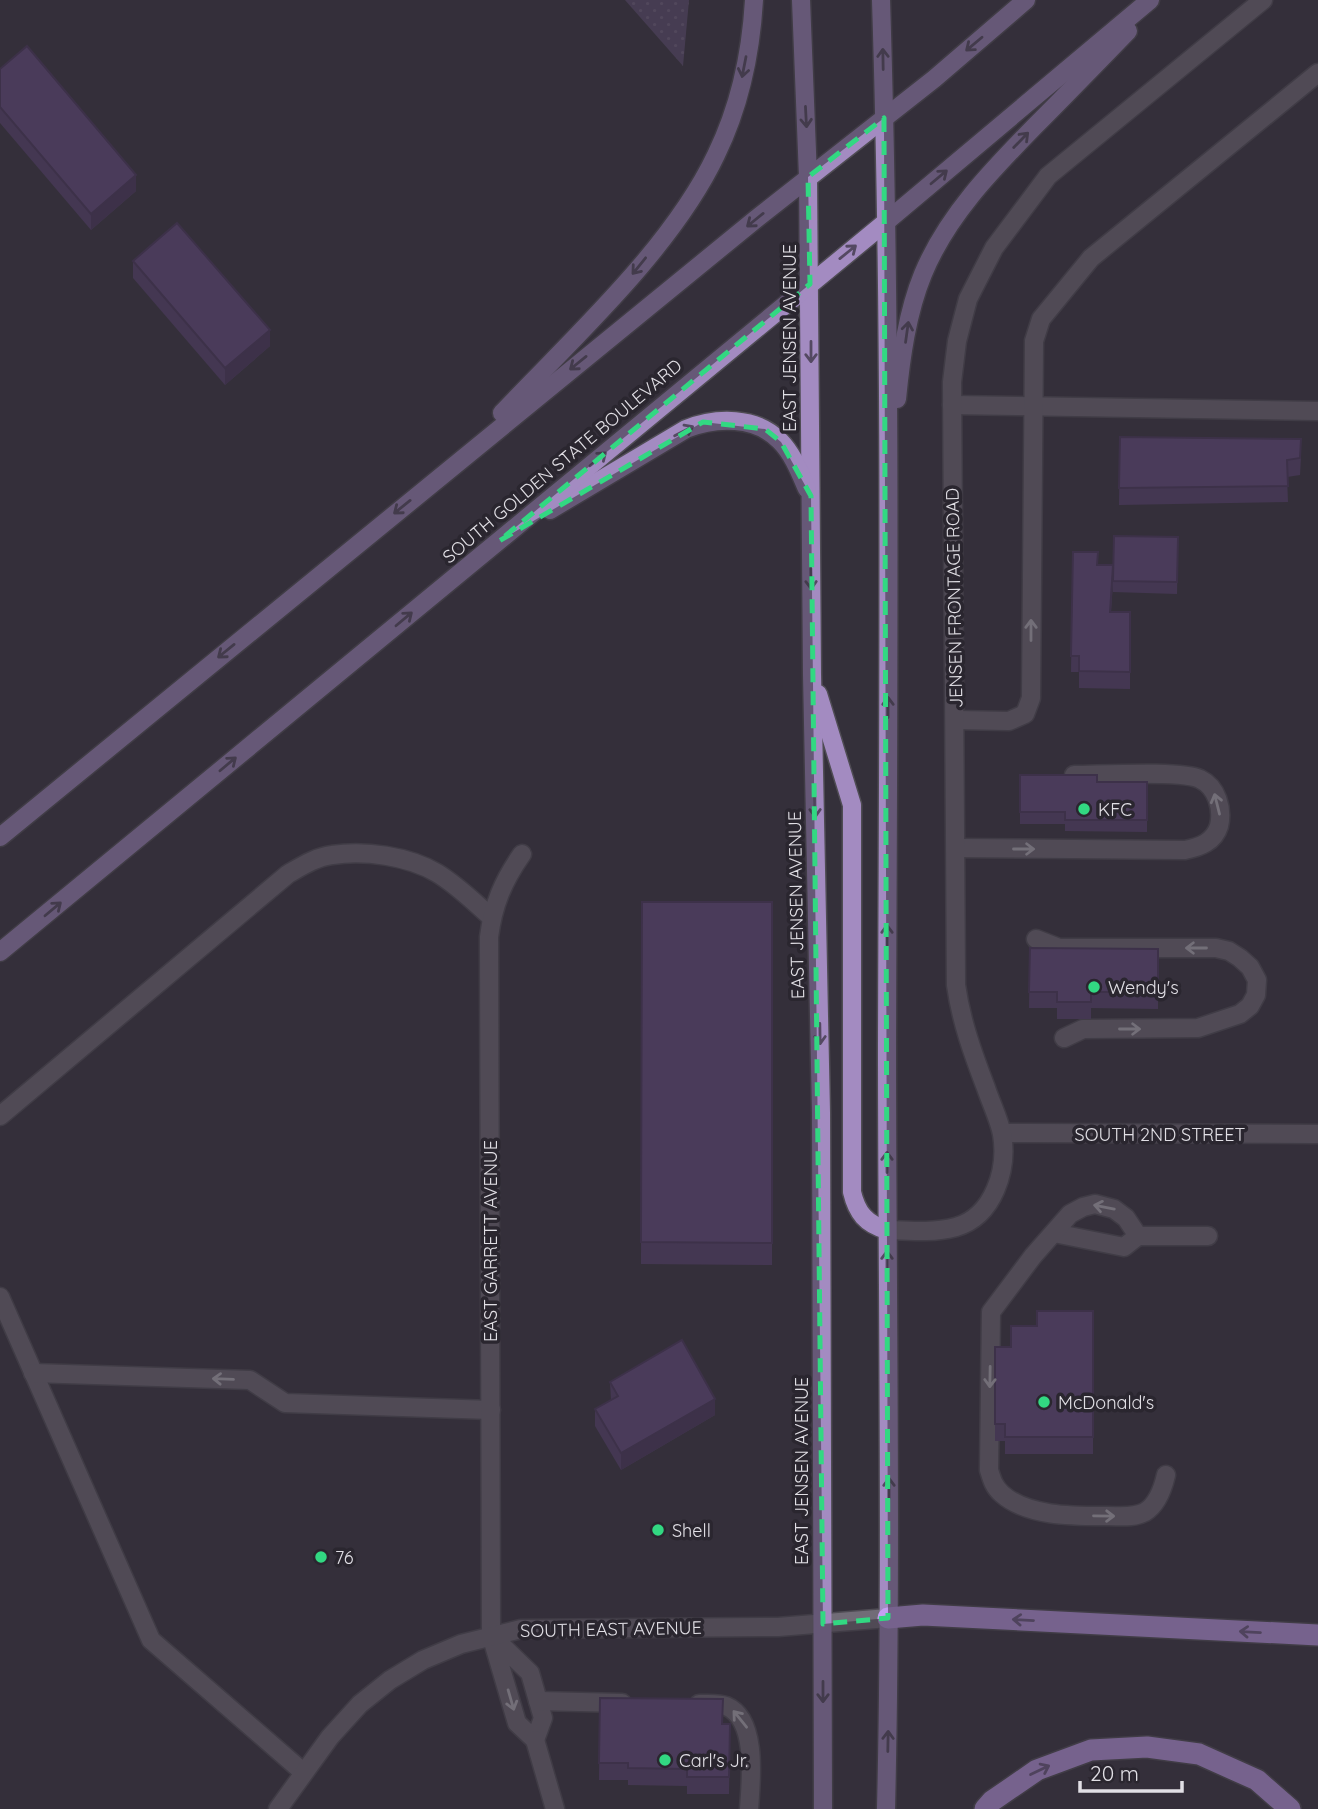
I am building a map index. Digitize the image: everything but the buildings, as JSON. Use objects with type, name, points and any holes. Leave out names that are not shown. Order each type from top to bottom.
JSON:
[{"type":"highway","points":[[888,1618],[923,1615],[1318,1635]]},
{"type":"highway","points":[[985,1809],[992,1801],[1037,1770],[1091,1750],[1147,1747],[1199,1754],[1257,1780],[1290,1809]]},
{"type":"main road","points":[[455,463],[632,275],[673,224],[699,184],[716,155],[731,120],[743,77],[754,0]]},
{"type":"main road","name":"EAST JENSEN AVENUE","points":[[801,0],[810,284],[812,674],[821,1113],[823,1809]]},
{"type":"main road","points":[[881,0],[887,221],[888,497],[886,1809]]},
{"type":"main road","points":[[0,837],[455,463],[884,118],[1026,0]]},
{"type":"main road","name":"SOUTH GOLDEN STATE BOULEVARD","points":[[0,952],[887,221],[1150,0]]},
{"type":"main road","points":[[888,497],[898,392],[909,320],[923,275],[938,244],[971,194],[1158,0]]},
{"type":"main road","points":[[499,541],[686,429],[703,422],[743,422],[765,429],[781,442],[810,496]]},
{"type":"main road","points":[[812,674],[852,805],[852,1192],[856,1208],[864,1219],[874,1227],[887,1230]]},
{"type":"street","name":"JENSEN FRONTAGE ROAD","points":[[887,1230],[935,1231],[958,1227],[976,1218],[989,1203],[998,1185],[1003,1165],[1002,1133],[960,1011],[956,985],[952,405],[957,341],[968,299],[994,248],[1048,176],[1263,0]]},
{"type":"street","points":[[955,720],[1009,721],[1025,714],[1031,698],[1034,341],[1041,319],[1091,258],[1318,73]]},
{"type":"street","points":[[952,405],[1318,411]]},
{"type":"street","points":[[956,848],[1185,850],[1198,848],[1210,841],[1217,831],[1220,808],[1216,796],[1210,787],[1194,776],[1073,775]]},
{"type":"street","points":[[0,1116],[288,874],[308,863],[330,855],[362,853],[417,864],[450,882],[491,918]]},
{"type":"street","name":"EAST GARRETT AVENUE","points":[[522,854],[507,875],[496,900],[491,918],[488,969],[491,1635],[517,1723],[535,1740]]},
{"type":"street","points":[[1036,939],[1059,948],[1216,948],[1229,951],[1240,958],[1250,967],[1257,980],[1256,995],[1250,1006],[1240,1014],[1198,1028],[1083,1029],[1063,1038]]},
{"type":"street","name":"SOUTH 2ND STREET","points":[[1002,1133],[1318,1134]]},
{"type":"street","points":[[1138,1236],[1126,1218],[1114,1209],[1095,1204],[1083,1207],[1070,1214],[1033,1256],[991,1312],[989,1470],[995,1486],[1004,1496],[1014,1502],[1060,1516],[1134,1516],[1147,1511],[1162,1490],[1166,1475]]},
{"type":"street","points":[[1054,1233],[1124,1247],[1138,1236],[1208,1236]]},
{"type":"street","points":[[0,1297],[151,1640],[303,1772]]},
{"type":"street","points":[[33,1373],[250,1380],[285,1403],[491,1410]]},
{"type":"street","name":"SOUTH EAST AVENUE","points":[[278,1809],[330,1737],[360,1704],[390,1680],[423,1660],[461,1644],[521,1629],[778,1627],[888,1618]]},
{"type":"street","points":[[491,1635],[530,1673],[543,1718],[535,1740],[555,1809]]},
{"type":"street","points":[[538,1701],[645,1703]]},
{"type":"street","points":[[685,1703],[727,1706],[739,1716],[747,1729],[750,1744],[748,1809]]},
{"type":"highlighted area","points":[[884,118],[888,1618],[823,1624],[811,496],[781,442],[765,429],[703,422],[499,541],[810,284],[808,177]]},
{"type":"shaded area","points":[[625,0],[689,0],[683,66]]},
{"type":"place","name":"KFC","points":[[1084,809]]},
{"type":"place","name":"Wendy's","points":[[1094,987]]},
{"type":"place","name":"McDonald's","points":[[1044,1402]]},
{"type":"place","name":"Shell","points":[[658,1530]]},
{"type":"place","name":"76","points":[[321,1557]]},
{"type":"place","name":"Carl's Jr.","points":[[665,1760]]}]
